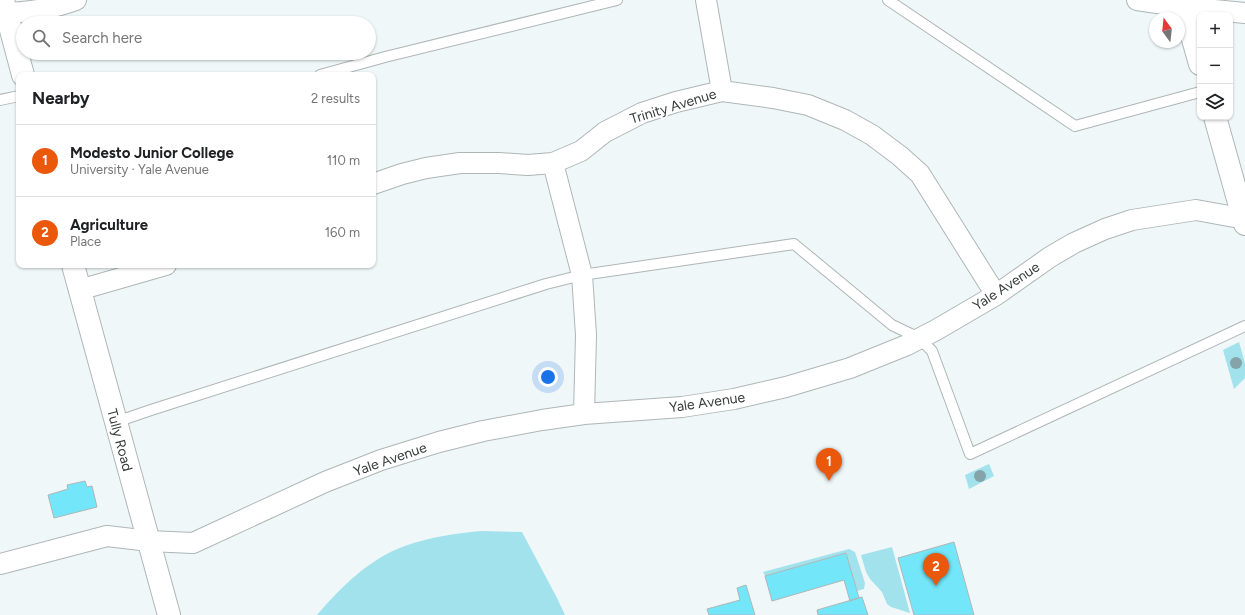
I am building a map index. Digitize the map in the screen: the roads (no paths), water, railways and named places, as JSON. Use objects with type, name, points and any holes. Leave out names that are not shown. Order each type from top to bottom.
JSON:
[{"type":"main road","points":[[1183,4],[1197,53]]},
{"type":"main road","points":[[3,9],[16,52]]},
{"type":"main road","points":[[18,60],[22,72]]},
{"type":"main road","points":[[1216,120],[1244,221]]},
{"type":"main road","name":"Tully Road","points":[[74,268],[169,615]]},
{"type":"street","points":[[3,9],[43,9],[76,0]]},
{"type":"street","points":[[706,0],[722,90]]},
{"type":"street","points":[[1137,0],[1183,4],[1245,13]]},
{"type":"street","name":"Trinity Avenue","points":[[376,183],[426,168],[460,163],[528,165],[554,163],[581,151],[605,132],[642,113],[722,90],[773,98],[808,105],[845,120],[872,135],[900,156],[920,174],[996,295]]},
{"type":"street","points":[[554,163],[582,275],[586,335],[584,414]]},
{"type":"street","name":"Yale Avenue","points":[[0,564],[107,536],[149,541],[193,543],[325,482],[382,460],[439,442],[483,431],[584,414],[682,407],[734,399],[786,387],[850,368],[936,330],[996,295],[1050,257],[1074,243],[1105,229],[1132,220],[1196,210],[1244,221]]},
{"type":"street","points":[[79,290],[156,268]]},
{"type":"lane","points":[[376,59],[617,0]]},
{"type":"lane","points":[[888,0],[1074,126],[1197,93]]},
{"type":"lane","points":[[331,72],[374,60]]},
{"type":"lane","points":[[0,100],[16,97]]},
{"type":"lane","points":[[116,422],[538,287],[582,275],[794,244],[892,324],[919,338],[932,351],[970,454],[1245,326]]},
{"type":"place","name":"Modesto Junior College","points":[[829,481]]},
{"type":"place","name":"Agriculture","points":[[936,586]]}]
